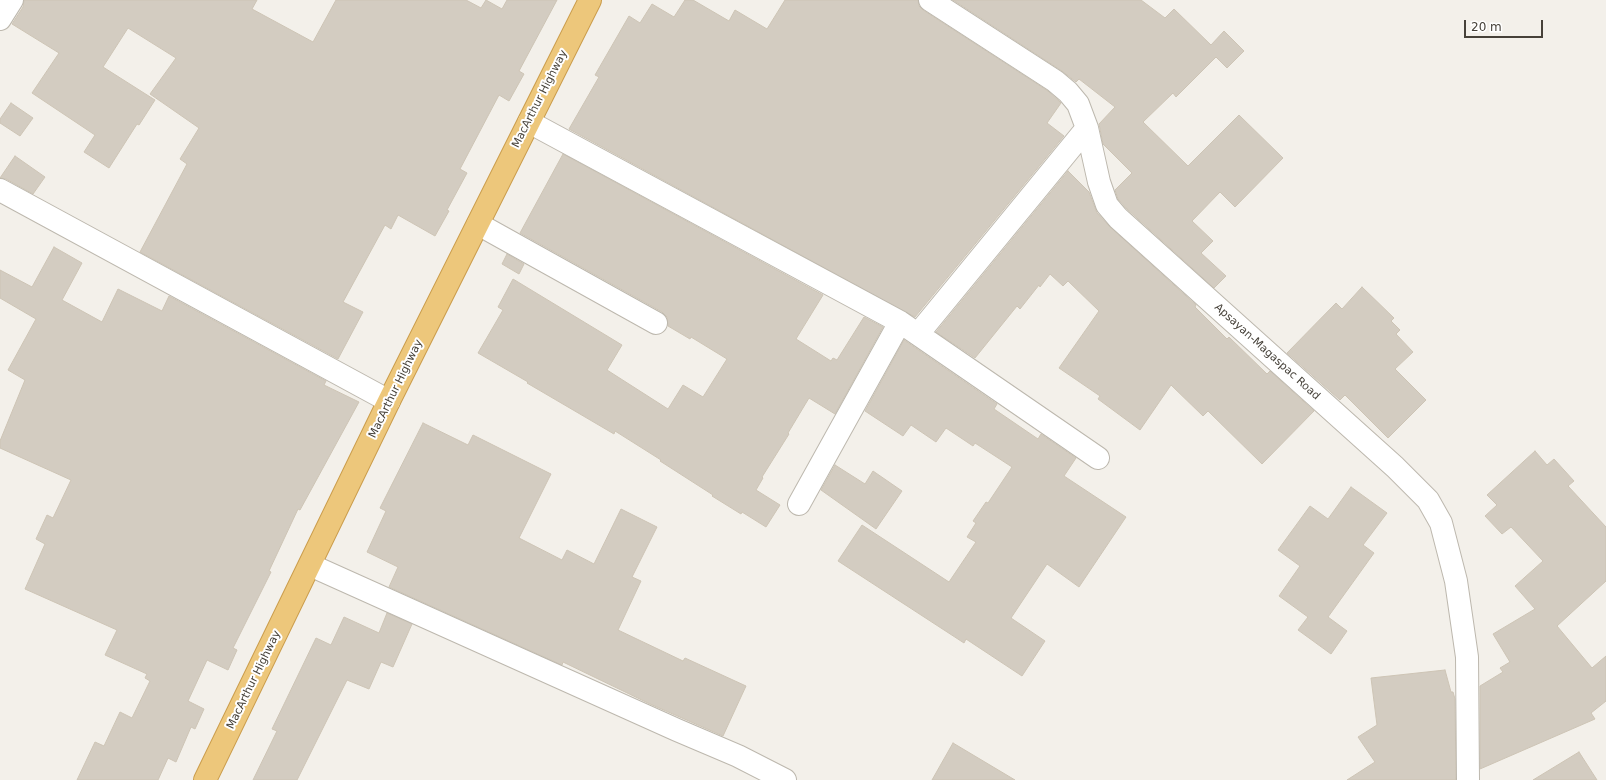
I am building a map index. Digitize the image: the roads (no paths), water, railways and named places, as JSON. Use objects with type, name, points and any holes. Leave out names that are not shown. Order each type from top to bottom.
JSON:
[{"type":"highway","name":"MacArthur Highway","points":[[205,780],[389,402],[590,0]]},
{"type":"street","points":[[0,19],[12,0]]},
{"type":"street","name":"Apsayan-Magaspac Road","points":[[930,0],[1055,81],[1068,92],[1078,104],[1087,128],[1107,205],[1118,218],[1395,467],[1428,500],[1441,523],[1456,581],[1467,657],[1468,780]]},
{"type":"street","points":[[529,122],[900,322],[1098,458]]},
{"type":"street","points":[[918,334],[1087,128]]},
{"type":"street","points":[[0,190],[389,402]]},
{"type":"street","points":[[478,224],[656,323]]},
{"type":"street","points":[[799,504],[900,322]]},
{"type":"street","points":[[310,565],[738,756],[785,780]]}]
